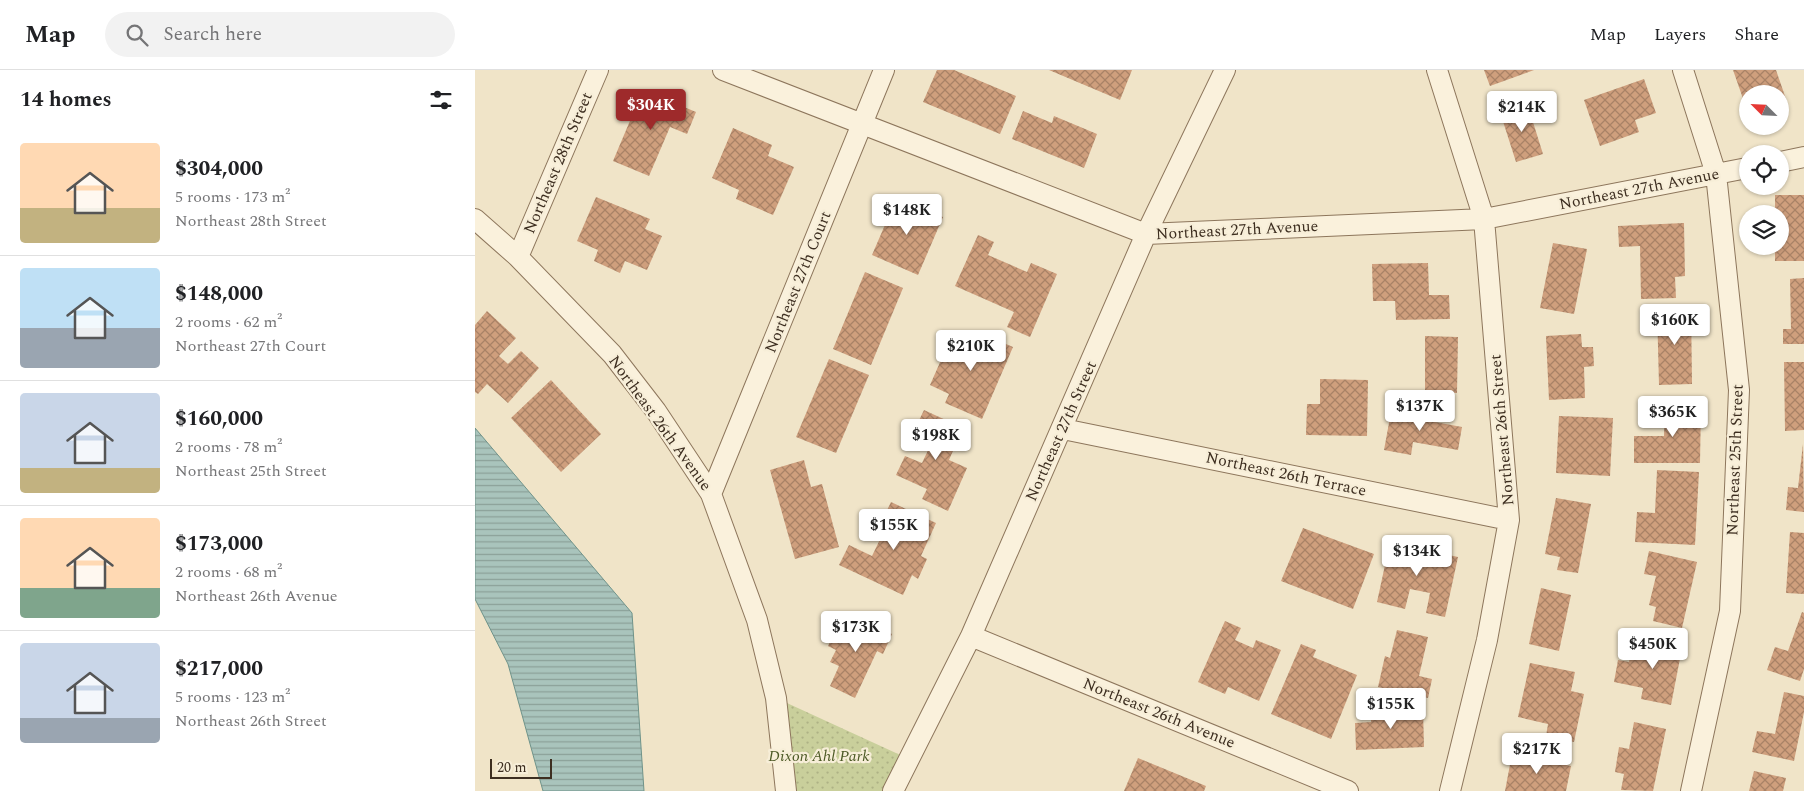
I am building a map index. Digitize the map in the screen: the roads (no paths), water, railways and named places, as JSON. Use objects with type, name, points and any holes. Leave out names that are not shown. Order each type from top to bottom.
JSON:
[{"type":"street","name":"Northeast 28th Street","points":[[517,257],[598,70]]},
{"type":"street","name":"Northeast 27th Avenue","points":[[723,70],[1146,234],[1484,219],[1739,170]]},
{"type":"street","name":"Northeast 27th Court","points":[[711,494],[884,70]]},
{"type":"street","name":"Northeast 27th Street","points":[[893,791],[971,636],[1063,429],[1146,234],[1225,70]]},
{"type":"street","name":"Northeast 26th Street","points":[[1437,70],[1484,219],[1509,520],[1487,640],[1450,791]]},
{"type":"street","name":"Northeast 25th Street","points":[[1683,70],[1716,174],[1739,400],[1730,611],[1691,791]]},
{"type":"street","points":[[1789,160],[1804,157]]},
{"type":"street","name":"Northeast 26th Avenue","points":[[475,219],[517,257],[612,354],[656,411],[711,494],[757,620],[776,698],[786,791]]},
{"type":"street","name":"Northeast 26th Terrace","points":[[1063,429],[1509,520]]},
{"type":"street","name":"Northeast 26th Avenue","points":[[971,636],[1348,791]]},
{"type":"water","points":[[475,428],[632,613],[644,791],[543,791],[508,664],[475,599]]},
{"type":"park label","name":"Dixon Ahl Park","points":[[819,756]]}]
